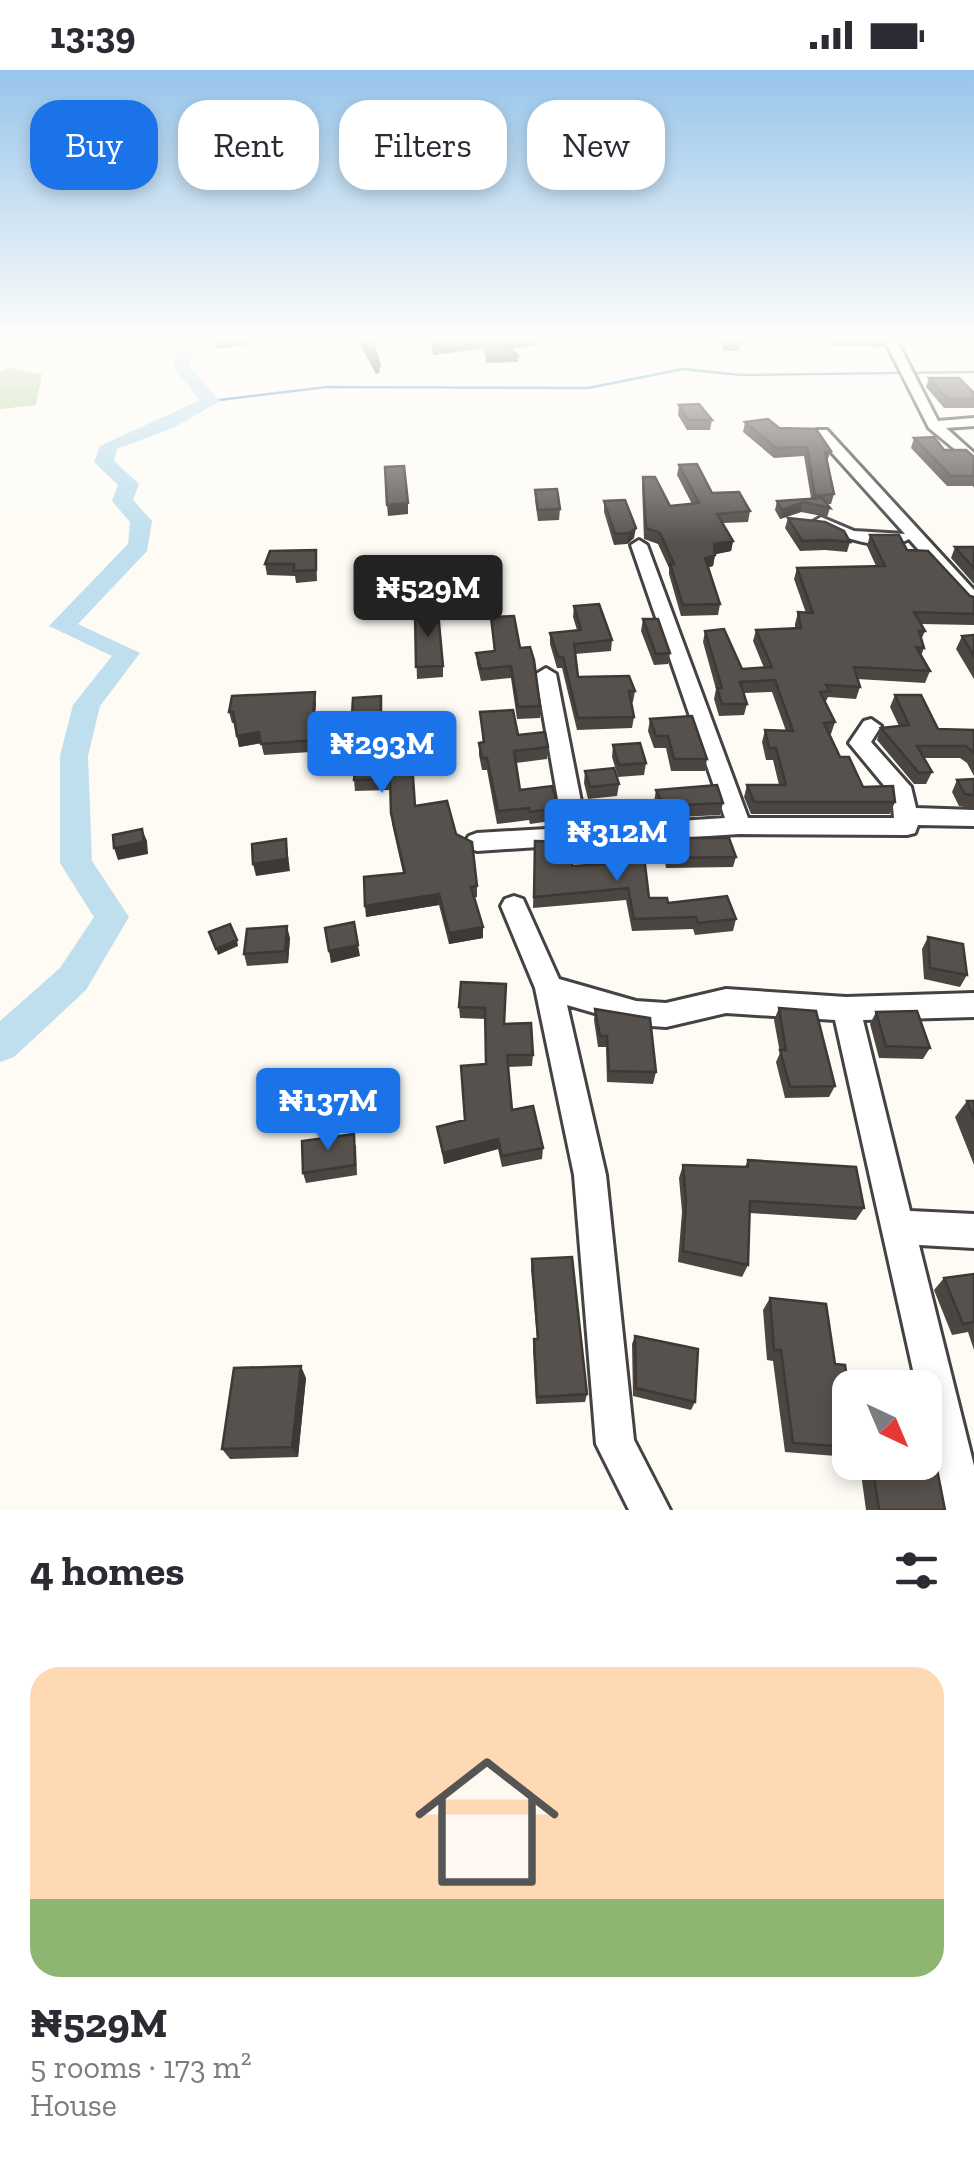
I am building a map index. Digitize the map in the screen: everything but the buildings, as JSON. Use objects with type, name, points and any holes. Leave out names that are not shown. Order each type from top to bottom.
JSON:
[{"type":"street","points":[[926,408],[934,424],[974,461]]},
{"type":"street","points":[[934,424],[974,422]]},
{"type":"street","points":[[822,434],[974,601]]},
{"type":"street","points":[[803,521],[826,522],[851,536],[919,538]]},
{"type":"street","points":[[639,544],[738,826]]},
{"type":"street","points":[[546,674],[556,747],[576,834]]},
{"type":"street","points":[[477,842],[738,826],[907,827],[903,793],[860,742],[871,726]]},
{"type":"street","points":[[907,816],[974,818]]},
{"type":"street","points":[[514,906],[549,988],[590,1175],[615,1444],[650,1510]]},
{"type":"street","points":[[549,988],[636,1013],[666,1014],[726,1001],[846,1009],[974,1004]]},
{"type":"street","points":[[846,1009],[964,1510]]},
{"type":"street","points":[[897,1227],[974,1231]]},
{"type":"waterway","points":[[0,1045],[73,979],[112,917],[76,863],[74,756],[87,705],[127,653],[61,626],[139,546],[141,521],[122,501],[129,484],[104,462],[109,446],[197,408]]}]
